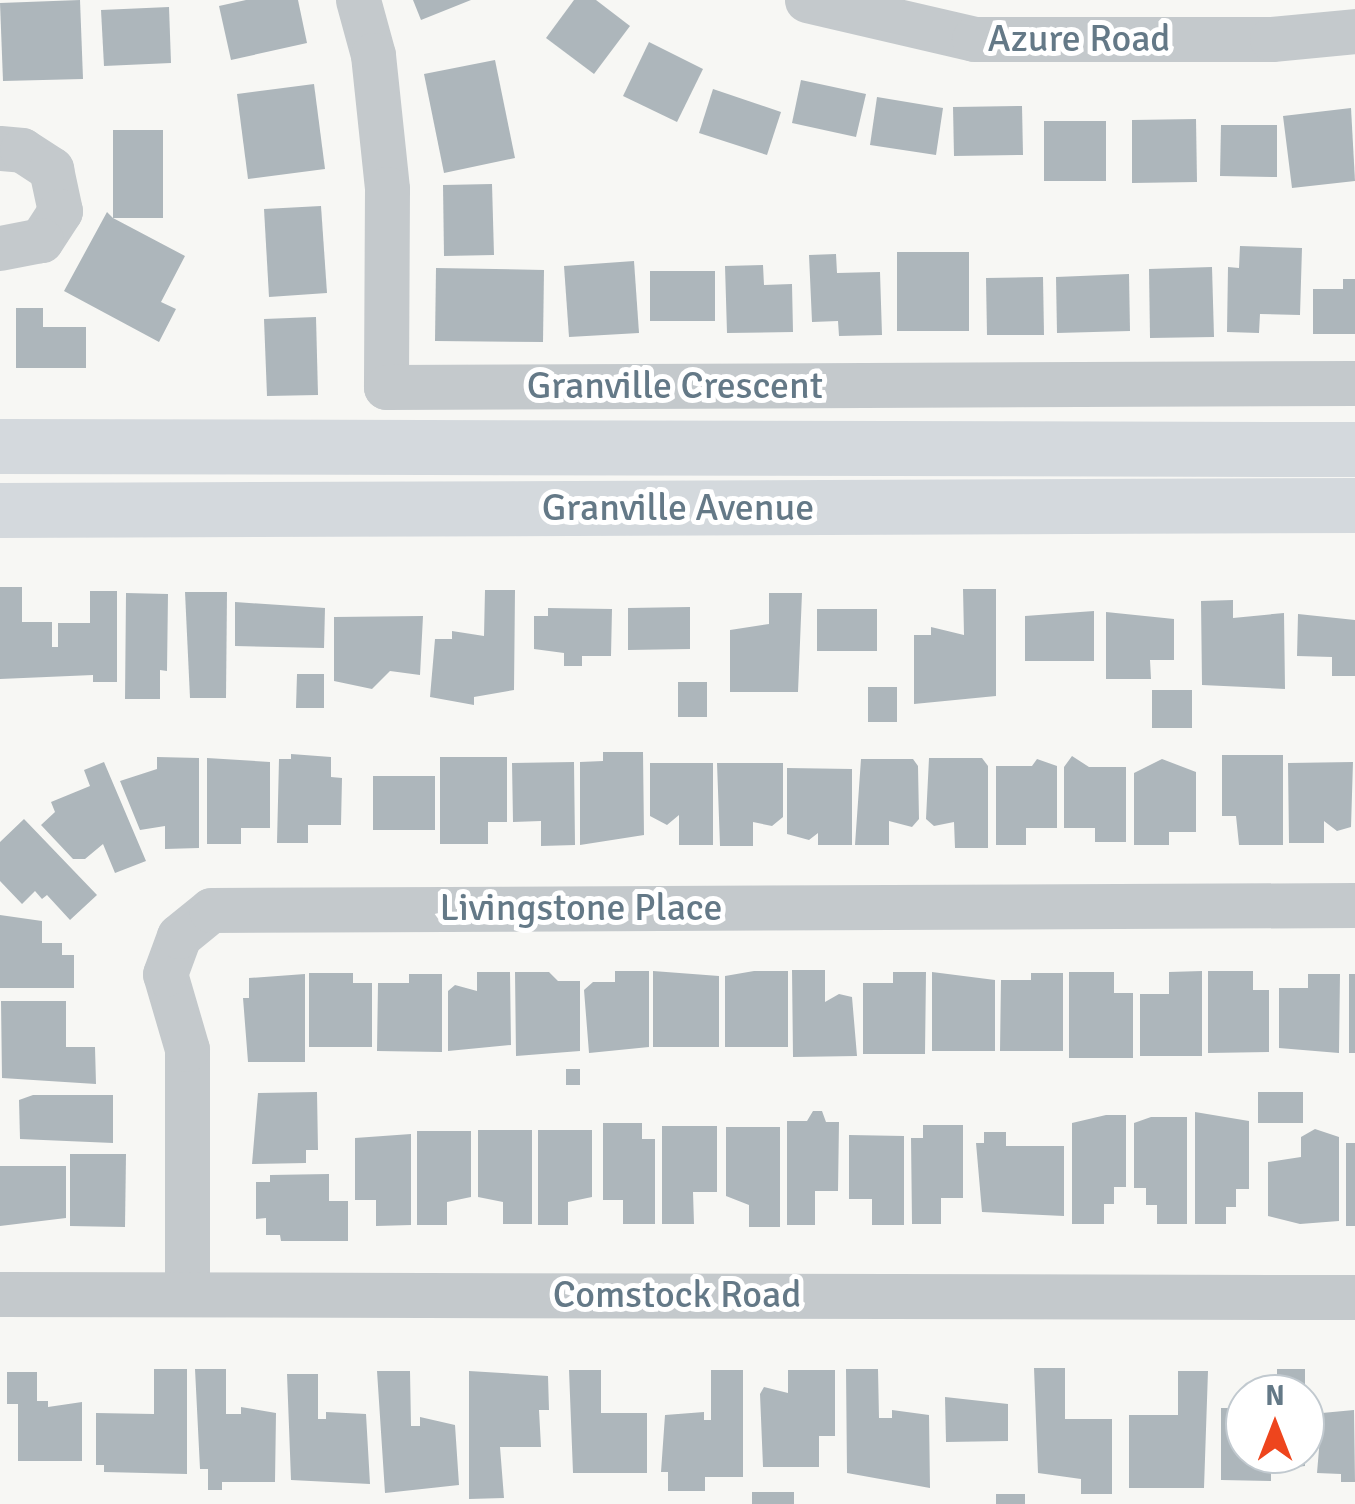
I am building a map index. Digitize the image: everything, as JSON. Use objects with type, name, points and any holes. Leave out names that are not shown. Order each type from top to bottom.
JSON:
[{"type":"main road","name":"Granville Avenue","points":[[0,446],[1355,448]]},
{"type":"main road","name":"Granville Avenue","points":[[0,510],[1355,505]]},
{"type":"street","name":"Granville Crescent","points":[[358,0],[374,55],[386,189],[386,387],[1355,383]]},
{"type":"street","name":"Azure Road","points":[[807,0],[974,39],[1175,20],[1355,31]]},
{"type":"street","points":[[0,148],[22,150],[51,169],[60,211],[41,240],[0,248]]},
{"type":"street","name":"Livingstone Place","points":[[187,1292],[187,1049],[164,974],[180,936],[211,910],[1355,905]]},
{"type":"street","name":"Comstock Road","points":[[0,1294],[1355,1298]]},
{"type":"building","points":[[80,0],[83,79],[3,81],[0,3]]},
{"type":"building","points":[[246,0],[298,0],[307,43],[231,60],[219,6]]},
{"type":"building","points":[[413,0],[471,0],[421,20]]},
{"type":"building","points":[[574,0],[596,0],[630,26],[594,74],[546,38]]},
{"type":"building","points":[[169,7],[171,63],[104,66],[101,10]]},
{"type":"building","points":[[649,42],[703,69],[677,122],[623,96]]},
{"type":"building","points":[[495,60],[515,158],[444,173],[424,74]]},
{"type":"building","points":[[801,80],[866,94],[856,137],[792,123]]},
{"type":"building","points":[[314,84],[325,169],[248,179],[237,94]]},
{"type":"building","points":[[713,89],[781,112],[767,155],[699,133]]},
{"type":"building","points":[[877,97],[943,108],[936,155],[870,145]]},
{"type":"building","points":[[1022,106],[1023,155],[954,156],[953,107]]},
{"type":"building","points":[[1351,108],[1355,181],[1292,188],[1283,116]]},
{"type":"building","points":[[1196,119],[1197,182],[1132,183],[1132,120]]},
{"type":"building","points":[[1044,121],[1106,121],[1106,181],[1044,181]]},
{"type":"building","points":[[1221,125],[1277,125],[1277,177],[1220,176]]},
{"type":"building","points":[[113,130],[163,130],[163,218],[113,218]]},
{"type":"building","points":[[492,184],[494,255],[444,256],[443,185]]},
{"type":"building","points":[[321,206],[327,293],[269,297],[264,209]]},
{"type":"building","points":[[107,212],[185,256],[161,302],[176,309],[159,342],[64,291]]},
{"type":"building","points":[[1240,246],[1302,248],[1300,315],[1260,314],[1259,333],[1227,332],[1228,267],[1239,268]]},
{"type":"building","points":[[897,252],[969,252],[969,331],[897,331]]},
{"type":"building","points":[[836,254],[837,273],[880,272],[882,335],[839,336],[838,321],[812,322],[809,255]]},
{"type":"building","points":[[634,261],[639,333],[569,337],[564,266]]},
{"type":"building","points":[[763,265],[764,285],[792,284],[793,332],[727,333],[725,266]]},
{"type":"building","points":[[1212,267],[1214,337],[1150,338],[1149,269]]},
{"type":"building","points":[[436,268],[544,270],[543,342],[435,341]]},
{"type":"building","points":[[650,271],[715,271],[715,321],[650,321]]},
{"type":"building","points":[[1129,274],[1130,331],[1057,333],[1056,277]]},
{"type":"building","points":[[1043,277],[1044,335],[987,335],[986,278]]},
{"type":"building","points":[[1343,279],[1355,279],[1355,334],[1313,334],[1313,289],[1343,289]]},
{"type":"building","points":[[16,308],[43,308],[43,327],[86,327],[86,368],[16,368]]},
{"type":"building","points":[[316,317],[318,395],[267,396],[264,319]]},
{"type":"building","points":[[0,587],[22,587],[22,622],[52,622],[52,647],[58,647],[58,623],[90,623],[90,591],[117,591],[117,682],[93,682],[93,675],[0,679]]},
{"type":"building","points":[[963,589],[996,589],[996,696],[914,704],[914,635],[931,635],[931,627],[964,635]]},
{"type":"building","points":[[485,590],[515,590],[514,690],[474,697],[474,705],[430,697],[435,639],[452,639],[452,631],[484,636]]},
{"type":"building","points":[[185,592],[227,592],[226,698],[190,698]]},
{"type":"building","points":[[126,593],[168,594],[167,671],[160,670],[160,699],[125,699]]},
{"type":"building","points":[[769,593],[802,593],[798,692],[730,692],[730,630],[769,624]]},
{"type":"building","points":[[1233,600],[1233,618],[1284,613],[1285,689],[1202,685],[1201,601]]},
{"type":"building","points":[[235,602],[325,608],[324,648],[235,646]]},
{"type":"building","points":[[690,607],[690,649],[628,650],[628,608]]},
{"type":"building","points":[[548,608],[612,609],[611,656],[582,656],[582,666],[564,666],[564,653],[534,649],[534,616],[548,616]]},
{"type":"building","points":[[817,609],[877,609],[877,651],[817,651]]},
{"type":"building","points":[[1094,611],[1094,661],[1025,661],[1025,616]]},
{"type":"building","points":[[1106,612],[1174,619],[1174,660],[1150,660],[1151,679],[1106,679]]},
{"type":"building","points":[[1298,614],[1355,620],[1355,676],[1332,676],[1332,657],[1297,656]]},
{"type":"building","points":[[423,616],[420,675],[390,671],[372,689],[334,681],[334,617]]},
{"type":"building","points":[[297,674],[324,674],[324,708],[296,708]]},
{"type":"building","points":[[678,682],[707,682],[707,717],[678,717]]},
{"type":"building","points":[[868,687],[897,687],[897,722],[868,722]]},
{"type":"building","points":[[1152,690],[1192,690],[1192,728],[1152,728]]},
{"type":"building","points":[[603,752],[643,752],[644,835],[580,845],[580,762],[603,761]]},
{"type":"building","points":[[291,754],[331,757],[331,777],[342,778],[341,825],[308,825],[308,843],[277,843],[279,759],[291,759]]},
{"type":"building","points":[[1222,755],[1283,755],[1283,845],[1239,845],[1236,816],[1222,816]]},
{"type":"building","points":[[1072,756],[1089,767],[1126,767],[1126,842],[1095,842],[1095,828],[1064,828],[1064,767]]},
{"type":"building","points":[[157,757],[199,758],[199,848],[165,849],[165,826],[140,830],[120,781],[157,769]]},
{"type":"building","points":[[440,757],[507,757],[507,822],[488,822],[488,844],[440,844]]},
{"type":"building","points":[[207,758],[270,762],[270,828],[241,828],[241,844],[207,844]]},
{"type":"building","points":[[929,758],[982,758],[988,766],[988,848],[955,848],[954,822],[934,826],[926,819]]},
{"type":"building","points":[[861,759],[913,759],[918,766],[919,819],[912,827],[889,821],[889,845],[855,845]]},
{"type":"building","points":[[1037,759],[1057,766],[1057,828],[1026,828],[1026,845],[996,845],[996,766],[1032,766]]},
{"type":"building","points":[[1162,759],[1196,772],[1196,832],[1169,832],[1169,845],[1134,845],[1134,773]]},
{"type":"building","points":[[104,762],[146,861],[115,873],[103,844],[85,859],[73,859],[41,825],[55,812],[51,802],[90,786],[84,770]]},
{"type":"building","points":[[574,762],[575,845],[541,846],[541,821],[513,822],[512,763]]},
{"type":"building","points":[[1353,762],[1351,827],[1337,831],[1324,821],[1324,843],[1289,843],[1288,763]]},
{"type":"building","points":[[650,763],[713,763],[713,845],[679,845],[679,815],[667,825],[650,816]]},
{"type":"building","points":[[717,763],[783,763],[783,817],[772,826],[753,822],[753,846],[720,846]]},
{"type":"building","points":[[787,768],[852,769],[852,845],[818,845],[818,833],[809,840],[787,834]]},
{"type":"building","points":[[373,776],[435,776],[435,830],[373,830]]},
{"type":"building","points":[[24,819],[97,895],[70,920],[47,895],[42,899],[35,891],[22,904],[0,881],[0,842]]},
{"type":"building","points":[[0,915],[42,921],[42,943],[62,943],[62,955],[74,955],[74,988],[0,988]]},
{"type":"building","points":[[792,970],[825,970],[825,1002],[839,994],[852,997],[857,1056],[793,1057]]},
{"type":"building","points":[[615,971],[649,971],[649,1047],[589,1053],[584,990],[593,982],[615,982]]},
{"type":"building","points":[[653,971],[719,976],[719,1047],[653,1047]]},
{"type":"building","points":[[788,971],[788,1047],[725,1047],[725,976]]},
{"type":"building","points":[[1202,971],[1202,1056],[1140,1056],[1140,994],[1169,994],[1169,972]]},
{"type":"building","points":[[1208,971],[1253,971],[1253,990],[1269,990],[1269,1052],[1208,1053]]},
{"type":"building","points":[[477,972],[510,972],[511,1045],[448,1051],[448,991],[455,985],[477,991]]},
{"type":"building","points":[[515,972],[549,972],[558,981],[580,981],[580,1051],[516,1056]]},
{"type":"building","points":[[893,972],[926,972],[925,1054],[863,1054],[863,983],[893,983]]},
{"type":"building","points":[[932,972],[995,980],[995,1051],[932,1051]]},
{"type":"building","points":[[1069,972],[1114,972],[1114,993],[1133,993],[1133,1058],[1069,1058]]},
{"type":"building","points":[[309,973],[353,973],[353,983],[372,983],[372,1047],[309,1047]]},
{"type":"building","points":[[1031,973],[1063,973],[1063,1051],[1000,1051],[1001,980],[1031,980]]},
{"type":"building","points":[[305,974],[305,1062],[248,1062],[243,998],[249,998],[249,978]]},
{"type":"building","points":[[409,974],[442,974],[442,1052],[377,1051],[378,983],[409,983]]},
{"type":"building","points":[[1308,974],[1340,974],[1339,1053],[1279,1048],[1279,988],[1308,988]]},
{"type":"building","points":[[1349,974],[1355,974],[1355,1053],[1349,1053]]},
{"type":"building","points":[[1,1001],[66,1001],[66,1047],[95,1047],[96,1084],[2,1078]]},
{"type":"building","points":[[566,1069],[580,1069],[580,1085],[566,1085]]},
{"type":"building","points":[[317,1092],[318,1150],[306,1150],[306,1163],[252,1164],[258,1093]]},
{"type":"building","points":[[1258,1092],[1303,1092],[1303,1123],[1258,1123]]},
{"type":"building","points":[[33,1095],[113,1095],[113,1143],[20,1139],[19,1100]]},
{"type":"building","points":[[813,1111],[822,1111],[826,1122],[839,1122],[838,1191],[815,1191],[815,1225],[787,1225],[787,1121],[807,1121]]},
{"type":"building","points":[[1195,1112],[1249,1121],[1249,1189],[1236,1189],[1236,1207],[1226,1207],[1226,1224],[1195,1224]]},
{"type":"building","points":[[1126,1115],[1126,1187],[1114,1187],[1114,1204],[1104,1204],[1104,1224],[1072,1224],[1072,1123]]},
{"type":"building","points":[[1151,1117],[1187,1117],[1187,1224],[1157,1224],[1157,1205],[1146,1205],[1146,1188],[1134,1188],[1134,1123]]},
{"type":"building","points":[[603,1123],[642,1123],[642,1139],[655,1139],[655,1224],[623,1224],[623,1200],[603,1200]]},
{"type":"building","points":[[923,1125],[963,1125],[963,1198],[941,1198],[941,1224],[912,1224],[911,1138],[923,1138]]},
{"type":"building","points":[[662,1126],[717,1126],[717,1192],[693,1192],[694,1224],[662,1224]]},
{"type":"building","points":[[726,1127],[780,1127],[780,1227],[749,1227],[749,1205],[726,1196]]},
{"type":"building","points":[[1315,1129],[1339,1137],[1339,1221],[1300,1224],[1268,1216],[1268,1162],[1301,1157],[1301,1137]]},
{"type":"building","points":[[478,1130],[532,1130],[532,1224],[503,1224],[503,1202],[478,1197]]},
{"type":"building","points":[[538,1130],[592,1130],[592,1197],[568,1202],[568,1225],[538,1225]]},
{"type":"building","points":[[417,1131],[471,1131],[471,1197],[447,1202],[447,1225],[417,1225]]},
{"type":"building","points":[[984,1132],[1006,1132],[1006,1146],[1064,1146],[1064,1216],[982,1212],[976,1143],[984,1143]]},
{"type":"building","points":[[411,1134],[411,1225],[376,1226],[376,1200],[355,1200],[355,1138]]},
{"type":"building","points":[[849,1135],[904,1136],[904,1225],[872,1225],[872,1199],[849,1199]]},
{"type":"building","points":[[1346,1143],[1355,1143],[1355,1226],[1346,1226]]},
{"type":"building","points":[[70,1154],[126,1154],[125,1227],[70,1226]]},
{"type":"building","points":[[0,1166],[66,1166],[66,1218],[0,1226]]},
{"type":"building","points":[[329,1174],[329,1201],[348,1201],[348,1241],[281,1241],[280,1235],[266,1235],[266,1218],[256,1219],[256,1182],[270,1182],[270,1175]]},
{"type":"building","points":[[1034,1368],[1065,1368],[1065,1419],[1112,1419],[1112,1494],[1081,1494],[1081,1479],[1038,1473]]},
{"type":"building","points":[[154,1369],[187,1369],[187,1474],[104,1472],[104,1465],[96,1465],[96,1413],[154,1414]]},
{"type":"building","points":[[195,1369],[226,1369],[226,1414],[241,1414],[241,1407],[276,1413],[275,1482],[222,1482],[222,1490],[208,1490],[208,1469],[200,1469]]},
{"type":"building","points":[[846,1369],[878,1369],[879,1418],[892,1418],[892,1410],[929,1415],[930,1488],[847,1473]]},
{"type":"building","points":[[1277,1369],[1305,1369],[1305,1374],[1277,1374]]},
{"type":"building","points":[[569,1370],[601,1370],[601,1413],[647,1413],[647,1473],[573,1473]]},
{"type":"building","points":[[711,1370],[743,1370],[743,1477],[705,1477],[705,1491],[668,1491],[668,1472],[661,1472],[665,1415],[704,1412],[704,1420],[711,1420]]},
{"type":"building","points":[[788,1370],[835,1370],[835,1436],[819,1436],[819,1467],[763,1467],[760,1394],[764,1387],[788,1393]]},
{"type":"building","points":[[377,1371],[410,1371],[411,1426],[420,1426],[420,1417],[455,1425],[459,1485],[385,1493]]},
{"type":"building","points":[[469,1371],[548,1376],[549,1410],[539,1410],[541,1447],[500,1447],[504,1498],[469,1499]]},
{"type":"building","points":[[1178,1371],[1208,1371],[1204,1488],[1129,1488],[1129,1415],[1178,1415]]},
{"type":"building","points":[[7,1372],[37,1372],[37,1401],[48,1401],[48,1407],[82,1402],[82,1461],[18,1461],[18,1404],[7,1404]]},
{"type":"building","points":[[287,1374],[318,1374],[318,1419],[326,1419],[326,1412],[366,1414],[370,1484],[291,1480]]},
{"type":"building","points":[[945,1397],[1008,1404],[1008,1441],[946,1442]]},
{"type":"building","points":[[1221,1408],[1225,1408],[1225,1474],[1271,1474],[1271,1481],[1221,1480]]},
{"type":"building","points":[[1354,1410],[1355,1482],[1341,1482],[1341,1474],[1325,1473],[1325,1413]]},
{"type":"building","points":[[752,1492],[794,1492],[794,1504],[752,1504]]},
{"type":"building","points":[[996,1494],[1025,1494],[1025,1504],[996,1504]]}]
